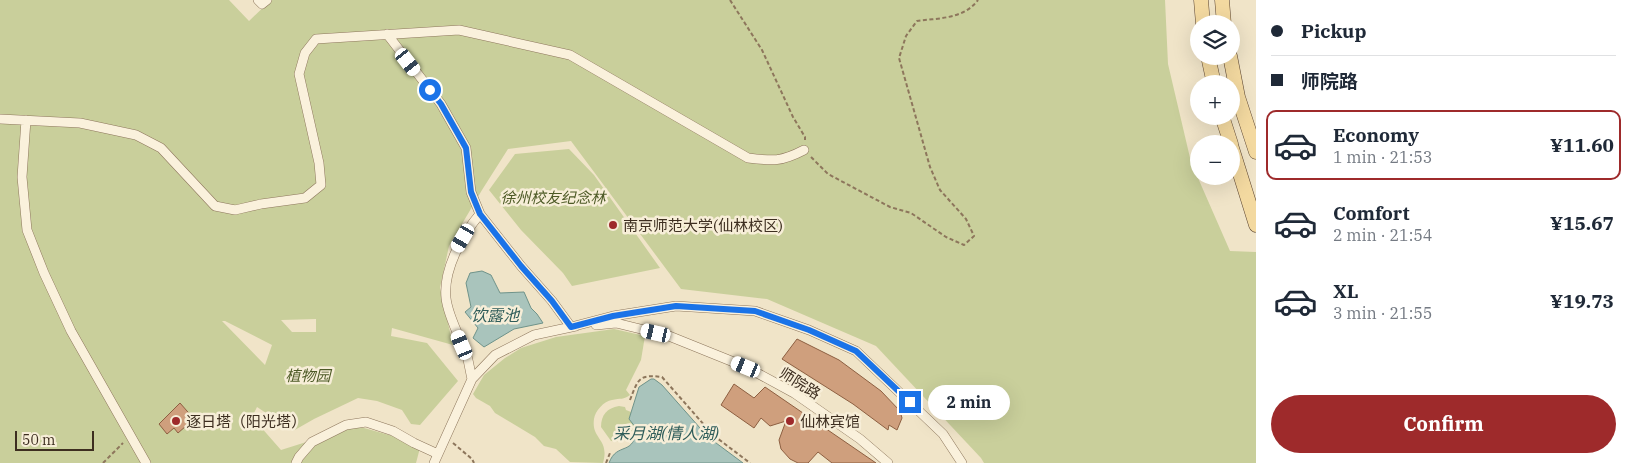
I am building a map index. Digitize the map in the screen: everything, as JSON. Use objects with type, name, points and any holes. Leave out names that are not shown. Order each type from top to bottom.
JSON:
[{"type":"main road","points":[[1201,0],[1202,15]]},
{"type":"main road","points":[[1222,0],[1223,15]]},
{"type":"main road","points":[[1232,65],[1238,96],[1256,152]]},
{"type":"main road","points":[[1240,173],[1256,225]]},
{"type":"street","points":[[258,0],[262,4],[267,0]]},
{"type":"street","points":[[0,119],[80,123],[136,135],[161,148],[214,206],[235,210],[261,204],[305,198],[321,185],[319,163],[299,74],[305,53],[316,39],[459,30],[570,55],[748,158],[773,161],[793,156],[804,150]]},
{"type":"street","points":[[387,34],[441,104],[466,148],[471,192],[480,214],[521,266],[552,301],[571,327]]},
{"type":"street","points":[[26,120],[22,177],[28,230],[44,274],[71,331],[146,463]]},
{"type":"street","points":[[472,379],[467,357],[446,298],[448,274],[456,251],[470,226],[480,214]]},
{"type":"street","name":"师院路","points":[[434,463],[472,379],[495,355],[534,335],[613,316],[676,306],[755,311],[809,330],[856,351],[943,434],[962,463]]},
{"type":"street","name":"师院路","points":[[571,327],[616,323],[669,336],[746,367],[794,393],[860,440],[888,463]]},
{"type":"street","points":[[296,463],[312,442],[346,425],[366,422],[393,430],[414,443],[438,454]]},
{"type":"path","points":[[730,0],[762,50],[805,137],[804,150],[828,174],[890,207],[911,213],[946,237],[964,245],[974,236],[966,219],[940,190],[930,167],[899,58],[906,36],[917,21],[956,16],[972,8],[978,0]]},
{"type":"path","points":[[630,400],[636,383],[640,379],[645,376],[662,377],[713,435],[750,463]]},
{"type":"path","points":[[103,463],[130,435]]},
{"type":"path","points":[[446,436],[474,463]]},
{"type":"path","points":[[606,463],[610,453]]},
{"type":"green space","name":"南京师范大学(仙林校区)","points":[[0,0],[229,0],[249,21],[271,0],[1165,0],[1168,64],[1190,158],[1190,185],[1201,185],[1230,251],[1256,252],[1256,463],[984,463],[876,346],[767,299],[681,289],[571,141],[508,149],[449,246],[440,288],[453,345],[392,328],[391,336],[427,343],[458,381],[420,425],[411,424],[402,410],[377,401],[358,398],[293,431],[257,407],[252,417],[281,450],[357,426],[421,444],[416,463],[0,463]],"holes":[[[316,319],[316,332],[292,332],[281,320]],[[222,321],[272,345],[265,365]]]},
{"type":"green space","name":"徐州校友纪念林","points":[[569,149],[594,175],[660,268],[572,286],[563,273],[521,230],[489,190],[515,154]]},
{"type":"green space","points":[[614,329],[645,336],[641,360],[626,390],[630,395],[606,402],[600,407],[594,419],[595,431],[604,449],[603,463],[570,462],[556,449],[544,446],[535,437],[495,413],[490,406],[476,398],[473,394],[484,375],[521,348],[556,337]]},
{"type":"green space","points":[[619,406],[625,407],[626,410],[631,412],[637,428],[630,438],[611,441],[601,427],[602,419],[608,410]]},
{"type":"water","name":"饮露池","points":[[482,271],[491,275],[500,293],[524,292],[531,308],[543,323],[514,329],[484,347],[473,338],[478,328],[465,312],[471,307],[466,283],[470,273]]},
{"type":"water","name":"采月湖(情人湖)","points":[[651,379],[662,385],[708,437],[743,463],[609,463],[616,452],[629,446],[635,437],[636,428],[629,419],[639,387]]},
{"type":"building","name":"仙林宾馆","points":[[797,339],[839,360],[881,391],[900,411],[902,418],[897,430],[889,425],[888,430],[853,404],[782,359]]},
{"type":"building","name":"仙林宾馆","points":[[734,384],[754,398],[765,387],[876,463],[832,463],[818,452],[808,463],[798,463],[790,459],[781,449],[779,440],[786,421],[770,426],[761,418],[754,428],[721,405]]},
{"type":"building","name":"逐日塔（阳光塔）","points":[[180,403],[194,419],[178,433],[174,428],[167,434],[159,424]]},
{"type":"place","name":"南京师范大学(仙林校区)","points":[[613,225]]},
{"type":"place","name":"逐日塔（阳光塔）","points":[[176,421]]},
{"type":"place","name":"仙林宾馆","points":[[790,421]]},
{"type":"route","points":[[430,90],[441,104],[466,148],[471,192],[480,214],[521,266],[552,301],[571,327],[613,316],[676,306],[755,311],[809,330],[856,351],[910,402]]},
{"type":"park label","name":"植物园","points":[[308,375]]}]
